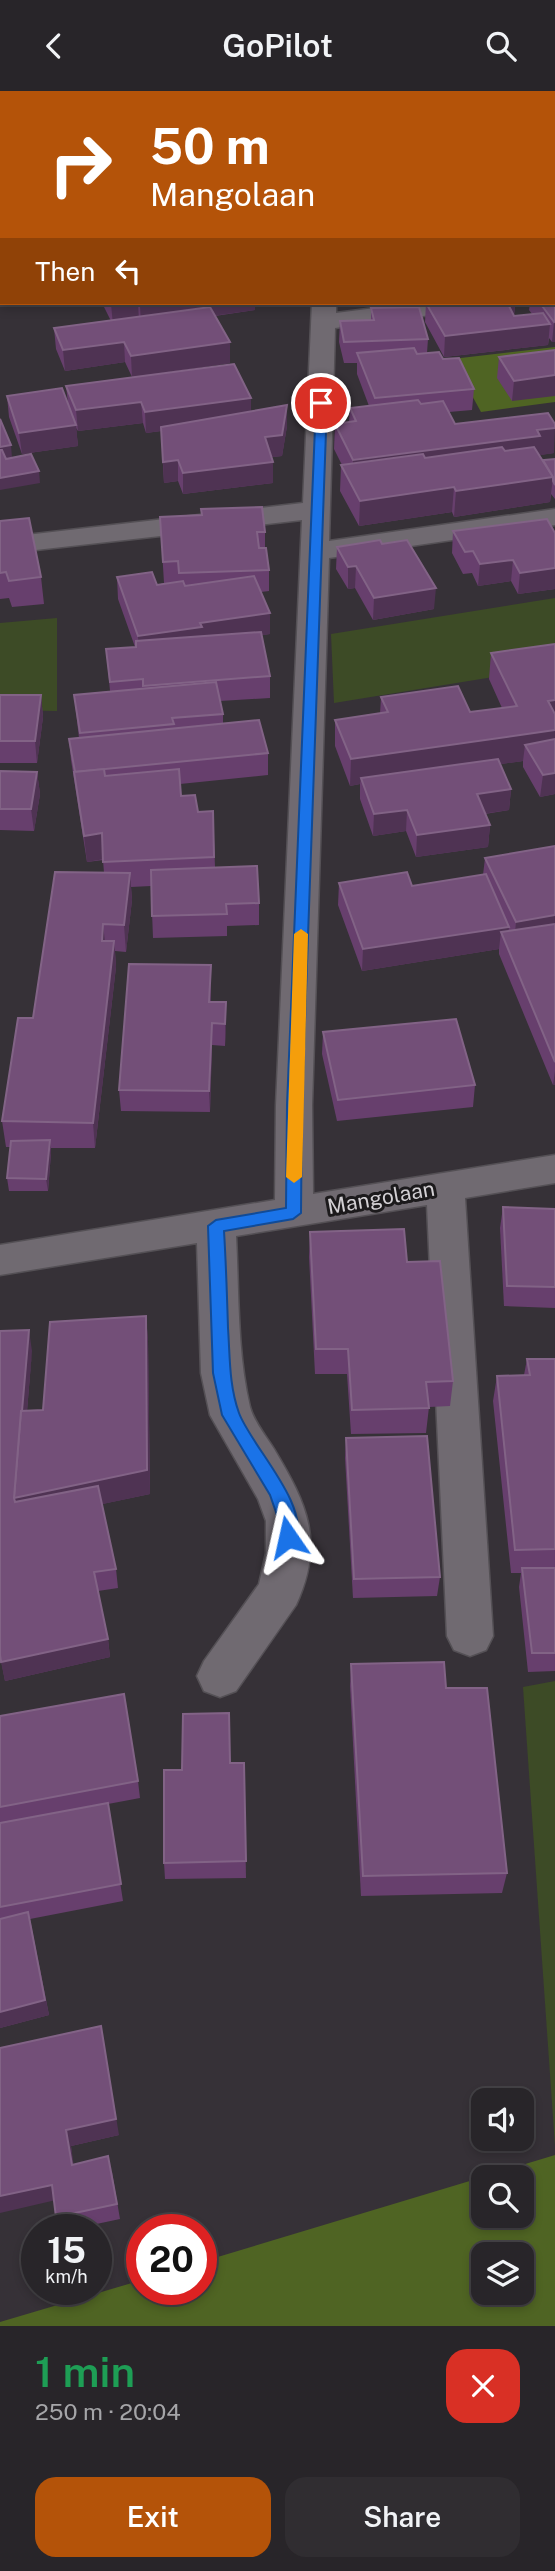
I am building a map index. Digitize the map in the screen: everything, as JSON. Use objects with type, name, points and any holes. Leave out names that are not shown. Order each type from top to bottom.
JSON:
[{"type":"street","points":[[293,1213],[294,1105],[325,312],[435,305]]},
{"type":"street","points":[[0,546],[317,510]]},
{"type":"street","points":[[316,551],[555,517]]},
{"type":"street","name":"Mangolaan","points":[[0,1260],[555,1168]]},
{"type":"street","points":[[445,1187],[470,1636]]},
{"type":"street","points":[[216,1226],[222,1373],[231,1415],[277,1493],[288,1521],[288,1553],[280,1591],[220,1676]]},
{"type":"green space","points":[[555,347],[555,402],[481,412],[452,359]]},
{"type":"green space","points":[[555,598],[555,667],[334,703],[331,634]]},
{"type":"green space","points":[[57,618],[57,711],[0,710],[0,623]]},
{"type":"green space","points":[[555,1681],[555,2146],[523,1687]]},
{"type":"green space","points":[[555,2155],[555,2326],[0,2326],[0,2322],[57,2305],[112,2305],[112,2289],[126,2285],[126,2305],[217,2305],[217,2257],[471,2180],[471,2228],[534,2228],[534,2165],[522,2165]]},
{"type":"building","points":[[427,305],[515,305],[509,306],[514,316],[543,313],[550,324],[445,336]]},
{"type":"building","points":[[541,305],[555,305],[554,322]]},
{"type":"building","points":[[210,307],[230,342],[131,356],[124,342],[63,350],[54,328]]},
{"type":"building","points":[[419,307],[428,339],[344,342],[340,321],[374,320],[371,308]]},
{"type":"building","points":[[414,348],[417,354],[439,352],[443,359],[459,358],[474,389],[375,398],[357,353]]},
{"type":"building","points":[[555,350],[555,375],[514,381],[499,357]]},
{"type":"building","points":[[234,364],[251,398],[145,412],[141,402],[76,410],[66,386]]},
{"type":"building","points":[[62,388],[76,425],[19,433],[7,396]]},
{"type":"building","points":[[418,400],[421,404],[443,401],[455,424],[548,413],[555,428],[537,430],[540,436],[353,460],[335,424],[356,421],[350,408]]},
{"type":"building","points":[[287,405],[282,435],[265,437],[273,462],[183,473],[178,460],[163,462],[161,427]]},
{"type":"building","points":[[0,419],[11,445],[0,447]]},
{"type":"building","points":[[502,447],[505,451],[534,447],[553,477],[456,491],[454,487],[360,501],[341,465],[423,454],[425,458]]},
{"type":"building","points":[[0,450],[6,459],[31,454],[39,471],[0,478]]},
{"type":"building","points":[[555,459],[555,485],[543,460]]},
{"type":"building","points":[[262,507],[265,532],[257,532],[259,548],[266,548],[269,570],[179,573],[178,561],[163,562],[160,517],[202,515],[201,509]]},
{"type":"building","points":[[29,518],[41,577],[9,581],[6,572],[0,573],[0,521]]},
{"type":"building","points":[[547,519],[555,533],[555,568],[520,573],[513,560],[480,564],[473,551],[465,552],[453,531]]},
{"type":"building","points":[[380,540],[382,544],[407,540],[436,588],[374,598],[356,566],[348,567],[337,547]]},
{"type":"building","points":[[152,572],[157,585],[183,581],[185,586],[254,576],[270,613],[200,623],[202,627],[138,636],[117,577]]},
{"type":"building","points":[[261,632],[270,676],[143,686],[143,679],[110,682],[106,649],[136,647],[136,641]]},
{"type":"building","points":[[555,644],[555,700],[548,701],[555,714],[555,730],[351,759],[335,720],[388,712],[381,697],[458,686],[470,712],[517,706],[491,653]]},
{"type":"building","points":[[216,682],[223,714],[172,718],[174,724],[80,733],[74,695]]},
{"type":"building","points":[[0,695],[41,695],[35,741],[0,741]]},
{"type":"building","points":[[259,720],[268,753],[75,772],[69,739]]},
{"type":"building","points":[[555,739],[555,773],[543,775],[525,745]]},
{"type":"building","points":[[498,759],[511,789],[477,794],[490,825],[417,835],[407,810],[374,814],[361,778]]},
{"type":"building","points":[[104,769],[105,776],[179,769],[181,796],[195,795],[198,812],[213,811],[214,857],[103,862],[102,833],[84,836],[74,772]]},
{"type":"building","points":[[0,771],[37,772],[31,809],[0,809]]},
{"type":"building","points":[[555,846],[555,915],[516,922],[485,858]]},
{"type":"building","points":[[257,866],[259,903],[226,904],[227,914],[152,916],[151,870]]},
{"type":"building","points":[[55,872],[130,873],[124,925],[103,924],[102,941],[114,941],[93,1123],[2,1121],[18,1018],[33,1018]]},
{"type":"building","points":[[407,872],[412,886],[486,874],[509,927],[363,949],[339,883]]},
{"type":"building","points":[[555,924],[555,1062],[501,932]]},
{"type":"building","points":[[129,964],[211,965],[209,1002],[226,1002],[225,1024],[212,1023],[209,1091],[119,1090]]},
{"type":"building","points":[[456,1019],[475,1085],[338,1100],[323,1032]]},
{"type":"building","points":[[50,1140],[46,1179],[7,1178],[11,1141]]},
{"type":"building","points":[[503,1207],[555,1209],[555,1287],[507,1286]]},
{"type":"building","points":[[404,1229],[407,1262],[440,1261],[453,1381],[426,1382],[429,1408],[352,1410],[348,1349],[316,1349],[310,1232]]},
{"type":"building","points":[[146,1316],[147,1470],[14,1498],[21,1411],[43,1410],[50,1322]]},
{"type":"building","points":[[29,1330],[15,1502],[98,1486],[116,1569],[94,1572],[108,1639],[1,1662],[0,1331]]},
{"type":"building","points":[[527,1359],[555,1359],[555,1549],[515,1550],[497,1376],[530,1375]]},
{"type":"building","points":[[427,1436],[440,1577],[354,1579],[346,1438]]},
{"type":"building","points":[[522,1568],[555,1568],[555,1653],[532,1653]]},
{"type":"building","points":[[444,1662],[446,1688],[487,1688],[507,1873],[363,1876],[351,1664]]},
{"type":"building","points":[[124,1694],[138,1781],[0,1807],[0,1716]]},
{"type":"building","points":[[229,1713],[230,1763],[244,1763],[246,1861],[164,1863],[164,1770],[182,1770],[183,1714]]},
{"type":"building","points":[[108,1803],[121,1884],[0,1907],[0,1823]]},
{"type":"building","points":[[28,1912],[45,2000],[0,2012],[0,1919]]},
{"type":"building","points":[[101,2026],[116,2119],[66,2130],[72,2165],[108,2156],[117,2204],[70,2214],[56,2214],[52,2185],[0,2196],[0,2048]]},
{"type":"slow traffic","points":[[294,1177],[301,934]]},
{"type":"route","points":[[288,1537],[288,1521],[277,1493],[231,1415],[222,1373],[216,1226],[293,1213],[294,1105],[321,403]]}]
